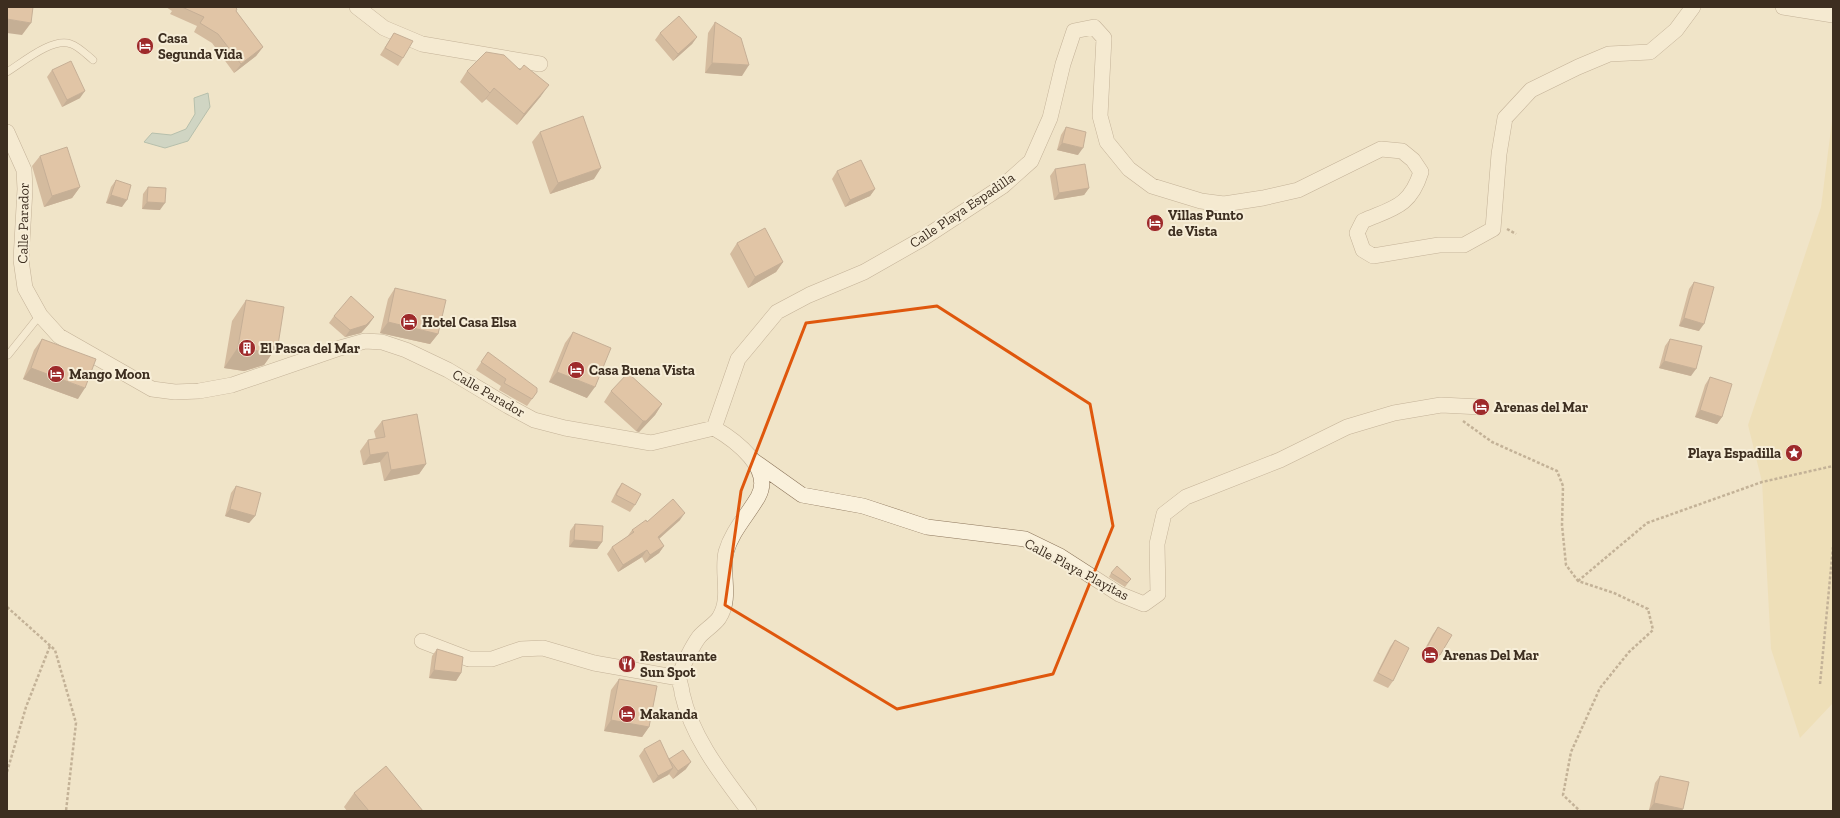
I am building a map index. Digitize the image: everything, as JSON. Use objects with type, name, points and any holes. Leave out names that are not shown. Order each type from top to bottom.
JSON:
[{"type":"street","points":[[357,7],[384,28],[422,44],[540,64]]},
{"type":"street","name":"Calle Playa Espadilla","points":[[714,428],[738,359],[777,312],[810,295],[864,272],[922,239],[1004,186],[1031,161],[1050,118],[1074,31],[1094,27],[1104,38],[1100,116],[1107,142],[1129,169],[1152,186],[1201,200],[1224,204],[1264,198],[1298,190],[1381,149],[1402,151],[1413,160],[1421,172],[1416,188],[1404,203],[1363,221],[1357,233],[1363,250],[1373,256],[1439,245],[1464,244],[1493,229],[1499,154],[1505,118],[1531,90],[1578,67],[1609,54],[1650,52],[1676,30],[1693,7]]},
{"type":"street","points":[[1783,7],[1833,15]]},
{"type":"street","name":"Calle Parador","points":[[7,132],[24,170],[25,189],[21,260],[25,288],[40,315],[59,336],[152,389],[175,392],[193,392],[232,385],[346,346],[365,341],[382,342],[406,350],[448,370],[534,420],[565,428],[651,443],[714,428]]},
{"type":"street","name":"Calle Playa Playitas","points":[[754,461],[802,495],[863,506],[928,527],[1025,539],[1060,556],[1119,594],[1144,604],[1158,594],[1157,544],[1164,514],[1186,497],[1280,460],[1347,427],[1394,413],[1441,405],[1481,407]]},
{"type":"street","points":[[714,428],[730,437],[754,461],[762,482],[761,490],[738,525],[726,552],[725,604],[718,618],[698,638],[690,652],[679,678],[691,722],[702,745],[748,811]]},
{"type":"street","points":[[422,641],[469,659],[492,659],[520,649],[543,648],[594,663],[679,678]]},
{"type":"lane","points":[[7,72],[50,45],[61,43],[71,44],[93,60]]},
{"type":"lane","points":[[8,355],[40,315]]},
{"type":"path","points":[[1460,419],[1492,442],[1557,471],[1563,486],[1562,525],[1566,565],[1578,581],[1614,593],[1648,609],[1653,630],[1629,652],[1600,688],[1571,752],[1563,795],[1580,811]]},
{"type":"path","points":[[1578,581],[1647,523],[1762,482],[1833,466]]},
{"type":"path","points":[[1820,684],[1833,547]]},
{"type":"path","points":[[7,607],[55,650],[76,723],[66,811]]},
{"type":"path","points":[[7,772],[26,707],[50,646]]},
{"type":"highlighted area","points":[[937,306],[1090,404],[1113,526],[1053,674],[897,709],[725,605],[741,491],[806,323]]},
{"type":"sand","name":"Playa Espadilla","points":[[1833,113],[1833,703],[1800,738],[1771,649],[1762,482],[1748,425],[1821,207]]},
{"type":"water","points":[[208,93],[210,107],[188,141],[165,148],[144,142],[152,133],[171,135],[186,129],[195,114],[194,98]]},
{"type":"building","points":[[7,7],[33,7],[31,23],[7,19]]},
{"type":"building","points":[[182,7],[235,7],[237,9],[236,11],[263,47],[241,64],[218,34],[200,23],[204,17]]},
{"type":"building","points":[[679,16],[697,37],[678,54],[660,33]]},
{"type":"building","points":[[715,22],[741,38],[749,65],[712,63]]},
{"type":"building","points":[[394,33],[413,41],[403,58],[385,48]]},
{"type":"building","points":[[486,52],[504,55],[520,70],[524,65],[549,85],[524,114],[494,88],[490,93],[467,71]]},
{"type":"building","points":[[71,61],[85,91],[67,100],[52,70]]},
{"type":"building","points":[[583,116],[601,168],[558,183],[540,132]]},
{"type":"building","points":[[1066,127],[1086,132],[1083,148],[1062,143]]},
{"type":"building","points":[[67,147],[80,187],[52,196],[40,156]]},
{"type":"building","points":[[861,160],[875,189],[850,200],[837,171]]},
{"type":"building","points":[[1085,164],[1089,188],[1059,193],[1055,169]]},
{"type":"building","points":[[116,180],[131,185],[127,200],[111,195]]},
{"type":"building","points":[[148,187],[166,188],[165,203],[147,202]]},
{"type":"building","points":[[765,228],[783,262],[755,277],[737,243]]},
{"type":"building","points":[[1694,282],[1714,287],[1704,324],[1684,318]]},
{"type":"building","points":[[395,288],[446,300],[438,334],[388,322]]},
{"type":"building","points":[[351,296],[374,317],[366,325],[350,330],[334,316]]},
{"type":"building","points":[[246,300],[284,307],[278,345],[258,351],[238,347]]},
{"type":"building","name":"Casa Buena Vista","points":[[573,332],[611,348],[595,387],[557,372]]},
{"type":"building","points":[[42,339],[96,359],[85,388],[31,368]]},
{"type":"building","points":[[1670,339],[1702,346],[1696,369],[1664,361]]},
{"type":"building","points":[[488,352],[537,388],[537,392],[532,399],[504,383],[506,379],[481,362]]},
{"type":"building","points":[[628,373],[662,404],[646,421],[643,421],[611,391]]},
{"type":"building","points":[[1710,377],[1732,384],[1722,417],[1700,410]]},
{"type":"building","points":[[417,414],[426,464],[391,470],[388,452],[370,455],[368,440],[385,437],[382,421]]},
{"type":"building","points":[[622,483],[641,494],[635,505],[616,495]]},
{"type":"building","points":[[236,486],[261,493],[255,516],[230,509]]},
{"type":"building","points":[[673,499],[685,513],[658,537],[664,546],[650,555],[647,550],[623,565],[612,547],[634,532],[632,530],[646,520],[647,522]]},
{"type":"building","points":[[575,524],[603,526],[602,542],[574,540]]},
{"type":"building","points":[[1117,566],[1131,579],[1127,583],[1111,573]]},
{"type":"building","points":[[1438,627],[1452,635],[1440,655],[1427,647]]},
{"type":"building","points":[[1395,640],[1409,648],[1393,681],[1378,673]]},
{"type":"building","points":[[437,649],[463,657],[461,673],[434,670]]},
{"type":"building","name":"Makanda","points":[[619,679],[657,686],[649,727],[611,720]]},
{"type":"building","points":[[660,740],[673,768],[658,776],[644,749]]},
{"type":"building","points":[[683,750],[691,762],[678,771],[669,759]]},
{"type":"building","points":[[386,766],[423,811],[369,811],[354,793]]},
{"type":"building","points":[[1660,776],[1689,782],[1683,809],[1654,803]]},
{"type":"place","name":"Casa Segunda Vida","points":[[145,46]]},
{"type":"place","name":"Villas Punto de Vista","points":[[1155,223]]},
{"type":"place","name":"Hotel Casa Elsa","points":[[409,322]]},
{"type":"place","name":"El Pasca del Mar","points":[[247,348]]},
{"type":"place","name":"Casa Buena Vista","points":[[576,370]]},
{"type":"place","name":"Mango Moon","points":[[56,374]]},
{"type":"place","name":"Arenas del Mar","points":[[1481,407]]},
{"type":"place","name":"Playa Espadilla","points":[[1794,453]]},
{"type":"place","name":"Arenas Del Mar","points":[[1430,655]]},
{"type":"place","name":"Restaurante Sun Spot","points":[[627,664]]},
{"type":"place","name":"Makanda","points":[[627,714]]}]
